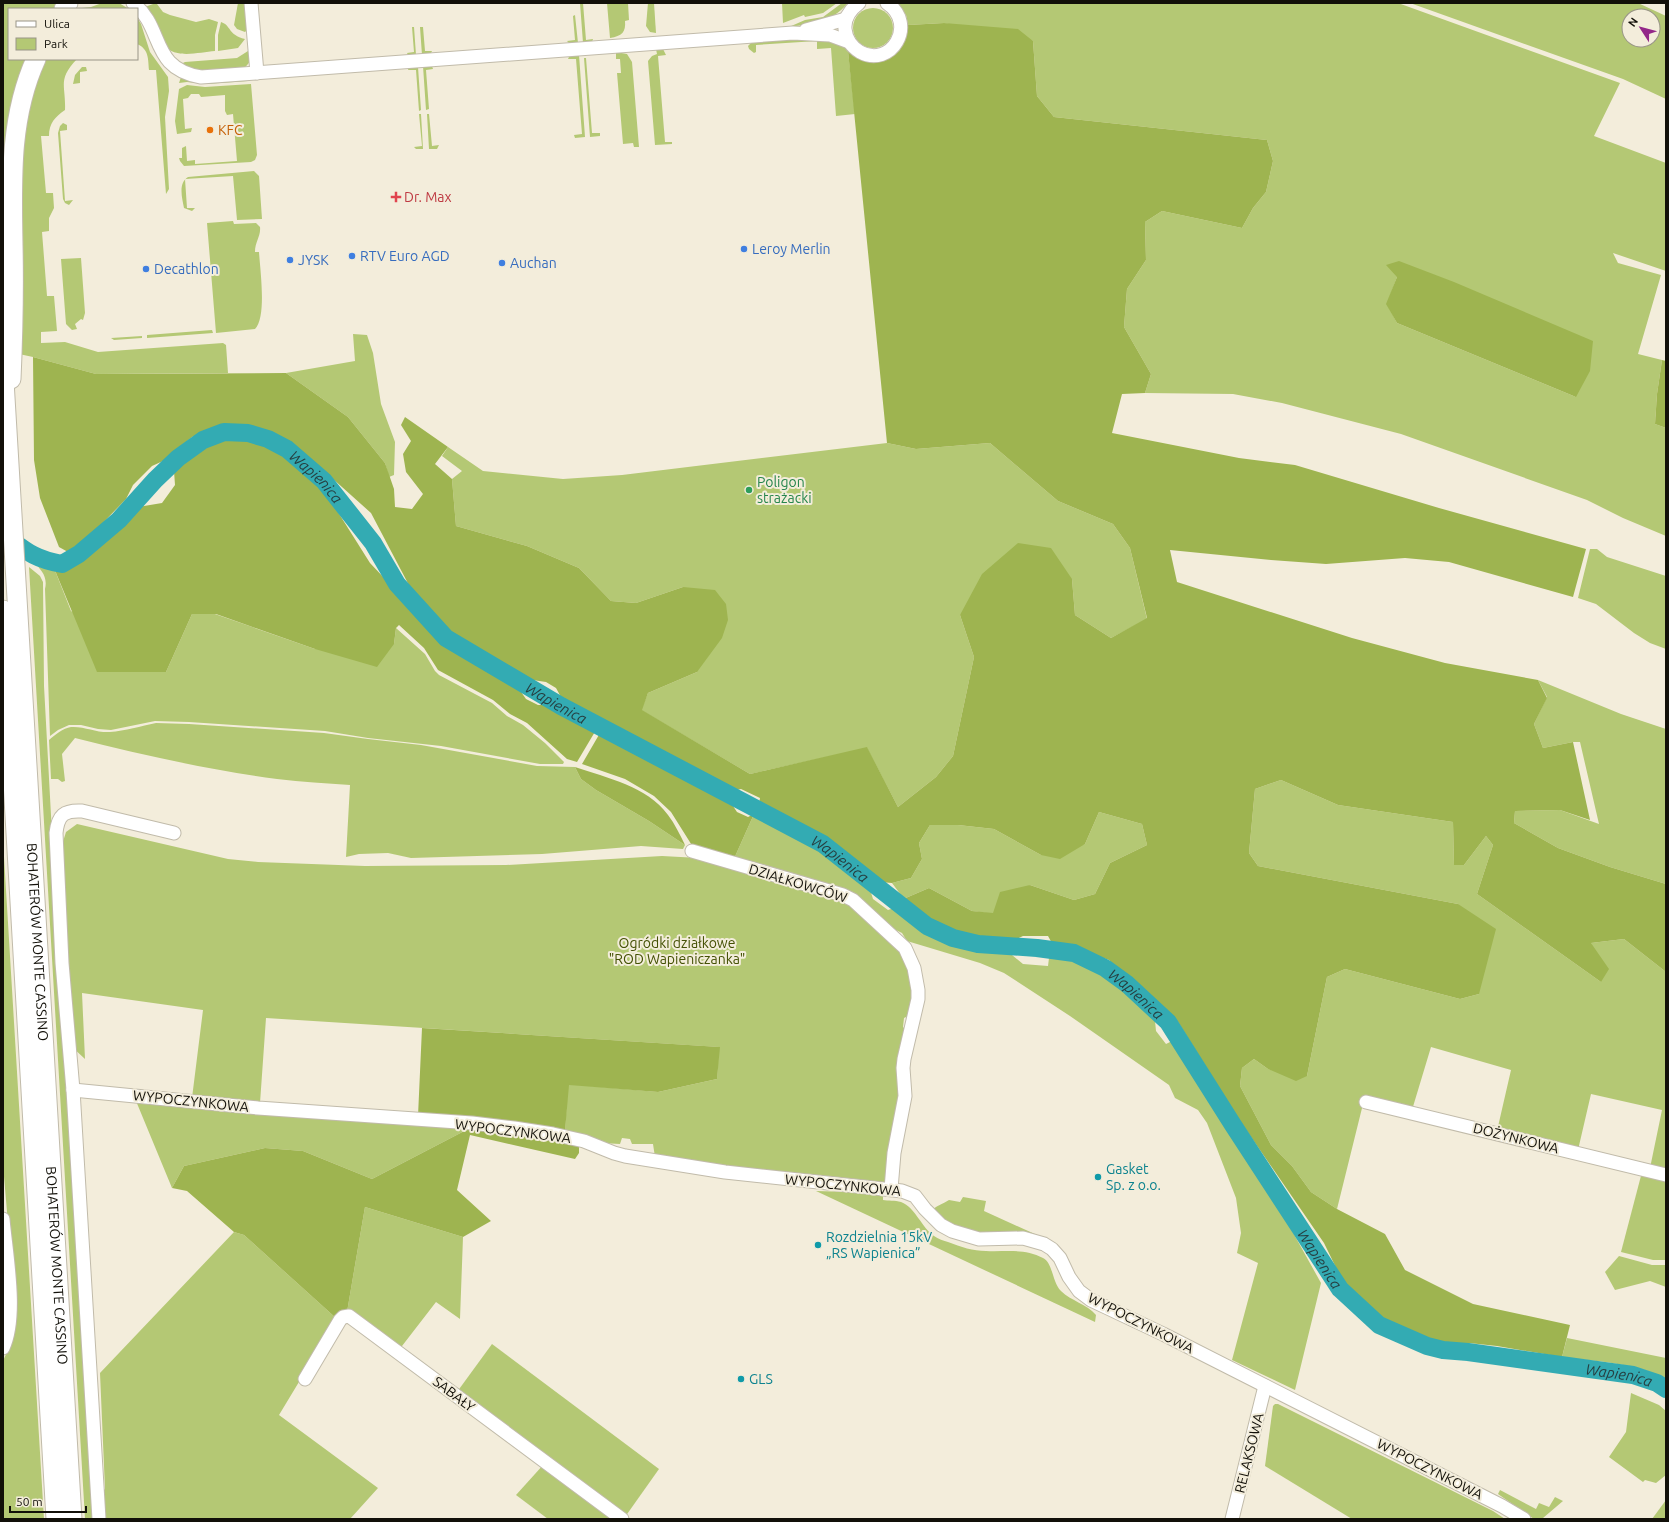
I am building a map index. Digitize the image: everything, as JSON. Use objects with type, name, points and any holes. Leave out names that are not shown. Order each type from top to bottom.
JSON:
[{"type":"highway","points":[[8,443],[13,341],[13,151],[18,110],[24,89],[36,60]]},
{"type":"highway","name":"BOHATERÓW MONTE CASSINO","points":[[3,364],[72,1519]]},
{"type":"highway","name":"BOHATERÓW MONTE CASSINO","points":[[3,610],[56,1519]]},
{"type":"street","points":[[133,3],[145,13],[163,53],[176,68],[183,72],[201,77],[793,33],[830,36],[849,42],[864,54],[883,54],[891,49],[897,42],[901,33],[901,24],[898,15],[893,7],[887,3]]},
{"type":"street","points":[[251,3],[256,73]]},
{"type":"street","points":[[849,42],[845,27],[846,19],[851,10],[859,3]]},
{"type":"street","points":[[793,33],[846,19]]},
{"type":"street","points":[[99,1519],[73,1090],[62,963],[56,833],[57,823],[62,815],[71,810],[82,811],[174,832]]},
{"type":"street","name":"DZIAŁKOWCÓW","points":[[692,851],[843,895],[853,900],[905,948],[914,968],[918,984],[918,999],[904,1059],[904,1096],[897,1137],[891,1189]]},
{"type":"street","name":"WYPOCZYNKOWA","points":[[73,1090],[258,1108],[514,1128],[553,1134],[584,1141],[625,1156],[725,1172],[909,1192],[915,1196],[934,1219],[952,1231],[979,1239],[1023,1238],[1044,1244],[1052,1249],[1060,1258],[1069,1277],[1079,1291],[1091,1300],[1163,1334],[1502,1506],[1524,1519]]},
{"type":"street","name":"DOŻYNKOWA","points":[[1366,1102],[1666,1175]]},
{"type":"street","points":[[3,1219],[11,1305],[9,1326],[3,1348]]},
{"type":"street","name":"SABAŁY","points":[[305,1379],[340,1320],[349,1316],[622,1519]]},
{"type":"street","name":"RELAKSOWA","points":[[1232,1519],[1265,1386]]},
{"type":"green space","points":[[3,3],[59,3],[58,8],[8,8],[8,60],[28,60],[7,244],[3,178]]},
{"type":"green space","points":[[102,3],[119,3],[127,8],[82,8],[91,7]]},
{"type":"green space","points":[[238,3],[246,3],[248,29],[245,32],[237,29],[234,25]]},
{"type":"green space","points":[[580,3],[583,3],[586,40],[593,39],[592,42],[583,43]]},
{"type":"green space","points":[[607,3],[628,3],[629,20],[625,21],[624,31],[618,36],[610,38]]},
{"type":"green space","points":[[648,3],[654,3],[656,33],[650,32],[646,26]]},
{"type":"green space","points":[[782,3],[837,3],[823,13],[805,17],[804,15],[783,23]]},
{"type":"green space","points":[[842,3],[848,3],[828,19],[789,27],[805,20],[823,17]]},
{"type":"green space","points":[[897,3],[1398,3],[1620,83],[1594,136],[1666,163],[1666,271],[1613,253],[1618,263],[1661,275],[1638,354],[1662,360],[1657,394],[1655,424],[1666,428],[1666,536],[1623,518],[1587,500],[1401,434],[1282,403],[1233,394],[1145,393],[1151,374],[1124,327],[1127,289],[1146,260],[1145,222],[1162,211],[1242,228],[1253,208],[1266,192],[1273,161],[1267,140],[1054,117],[1037,96],[1033,41],[944,23],[908,25],[906,15]],"holes":[[[1397,277],[1576,397],[1397,323],[1387,304]]]},
{"type":"green space","points":[[1410,3],[1638,3],[1649,8],[1621,8],[1621,48],[1661,48],[1661,14],[1666,16],[1666,99],[1623,79]]},
{"type":"green space","points":[[157,4],[163,12],[170,15],[196,22],[209,19],[218,22],[215,35],[215,51],[184,54],[173,52],[168,49],[145,7]]},
{"type":"green space","points":[[873,8],[881,10],[887,14],[891,20],[893,28],[891,36],[887,42],[881,46],[873,48],[865,46],[859,42],[855,36],[853,28],[855,20],[859,14],[865,10]]},
{"type":"green space","points":[[575,15],[578,43],[570,44],[567,41],[575,40],[573,16]]},
{"type":"green space","points":[[138,19],[150,52],[168,77],[169,91],[165,117],[169,189],[166,194],[156,70],[149,70],[146,52],[138,44]]},
{"type":"green space","points":[[221,22],[227,25],[235,35],[245,39],[238,48],[218,51],[218,35]]},
{"type":"green space","points":[[944,23],[1018,29],[1033,41],[1037,96],[1054,117],[1267,140],[1273,161],[1266,192],[1253,208],[1242,228],[1162,211],[1145,222],[1146,260],[1127,289],[1124,327],[1151,374],[1145,393],[1122,394],[1112,433],[1239,458],[1295,465],[1439,508],[1586,549],[1573,597],[1449,562],[1405,558],[1326,564],[1170,550],[1177,582],[1352,638],[1445,663],[1538,680],[1547,698],[1534,724],[1543,748],[1573,742],[1590,820],[1560,810],[1515,811],[1514,823],[1558,848],[1610,867],[1666,884],[1666,972],[1624,939],[1591,943],[1609,969],[1601,982],[1477,894],[1493,845],[1486,836],[1464,865],[1454,865],[1453,822],[1338,805],[1281,780],[1255,789],[1249,853],[1258,866],[1458,904],[1496,929],[1479,994],[1460,999],[1345,969],[1327,977],[1307,1076],[1296,1081],[1268,1069],[1254,1059],[1242,1068],[1240,1086],[1271,1145],[1292,1166],[1311,1192],[1337,1209],[1385,1234],[1405,1270],[1473,1304],[1570,1325],[1562,1357],[1497,1346],[1469,1343],[1434,1344],[1382,1322],[1345,1286],[1324,1243],[1238,1118],[1178,1022],[1109,960],[1075,948],[1053,945],[1048,936],[1023,936],[1008,943],[961,935],[932,922],[901,900],[929,888],[972,911],[993,913],[1000,892],[1030,885],[1074,900],[1095,894],[1110,863],[1147,845],[1142,824],[1099,812],[1085,844],[1060,859],[1041,855],[994,829],[958,825],[930,825],[919,843],[922,859],[911,878],[892,883],[880,882],[824,842],[759,804],[760,798],[741,789],[733,791],[562,699],[556,688],[546,682],[526,679],[486,658],[457,638],[434,618],[412,591],[371,513],[313,461],[291,445],[255,429],[235,427],[215,429],[192,437],[163,461],[152,466],[133,485],[126,499],[95,531],[68,552],[59,547],[40,498],[34,460],[33,357],[96,374],[286,373],[348,417],[385,463],[394,489],[395,507],[412,509],[423,494],[406,472],[403,454],[411,441],[401,425],[405,417],[448,447],[435,464],[452,479],[456,526],[527,546],[579,568],[611,601],[636,603],[683,587],[715,590],[726,604],[728,620],[722,638],[697,672],[648,693],[642,710],[750,774],[867,747],[898,807],[936,777],[953,756],[974,657],[960,615],[982,574],[1018,543],[1051,548],[1072,579],[1075,615],[1111,638],[1147,618],[1130,548],[1113,524],[1058,501],[990,443],[916,449],[887,443],[848,51],[861,60],[879,62],[887,60],[894,56],[904,43],[908,25]]},
{"type":"green space","points":[[412,27],[414,27],[416,55],[408,55],[407,53],[414,52]]},
{"type":"green space","points":[[420,27],[423,27],[425,51],[432,51],[430,55],[422,55]]},
{"type":"green space","points":[[807,38],[823,39],[840,43],[848,51],[855,114],[836,116],[831,48],[817,49],[817,41],[756,45],[756,52],[754,53],[748,46],[752,42]]},
{"type":"green space","points":[[656,49],[663,49],[666,55],[658,56],[665,142],[672,142],[672,144],[655,145],[648,61],[652,56],[657,54]]},
{"type":"green space","points":[[248,51],[250,53],[250,60],[244,68],[207,72],[197,71],[181,64],[185,62],[237,58]]},
{"type":"green space","points":[[616,52],[627,54],[632,62],[639,147],[634,147],[633,143],[623,144],[617,73],[621,73],[620,59],[616,59]]},
{"type":"green space","points":[[570,55],[579,55],[585,137],[575,138],[574,135],[582,134],[576,59],[568,59]]},
{"type":"green space","points":[[584,58],[586,58],[592,133],[600,133],[600,136],[590,137]]},
{"type":"green space","points":[[41,60],[76,60],[67,72],[65,78],[65,110],[58,115],[51,124],[49,136],[41,136],[46,193],[53,193],[54,208],[49,218],[49,231],[42,232],[47,296],[54,296],[57,331],[41,332],[41,343],[65,342],[98,352],[223,343],[226,345],[228,373],[96,374],[19,354],[19,151]]},
{"type":"green space","points":[[423,66],[432,66],[433,69],[426,70],[429,109],[426,110]]},
{"type":"green space","points":[[82,67],[86,67],[87,71],[80,72],[80,83],[73,84],[75,75]]},
{"type":"green space","points":[[409,67],[418,67],[421,110],[419,111],[416,70],[408,70]]},
{"type":"green space","points":[[181,77],[248,81],[207,84],[187,82],[179,83]]},
{"type":"green space","points":[[251,84],[257,155],[255,160],[251,162],[184,166],[179,158],[182,158],[182,148],[186,146],[187,161],[195,160],[195,164],[237,161],[233,114],[227,115],[225,111],[225,95],[201,97],[199,94],[191,94],[188,98],[183,99],[185,129],[192,128],[191,132],[177,134],[175,121],[179,89],[187,85],[205,87]]},
{"type":"green space","points":[[419,114],[421,114],[423,149],[416,149],[414,147],[422,146]]},
{"type":"green space","points":[[427,114],[429,114],[432,146],[439,145],[437,149],[429,149]]},
{"type":"green space","points":[[63,123],[67,125],[67,130],[60,131],[65,201],[73,200],[69,205],[65,203],[63,199],[58,133],[60,126]]},
{"type":"green space","points":[[254,171],[259,176],[262,219],[237,220],[233,176],[186,179],[188,177]]},
{"type":"green space","points":[[185,180],[187,208],[195,208],[192,211],[184,208],[182,200],[182,187]]},
{"type":"green space","points":[[233,221],[234,224],[256,223],[260,227],[255,252],[259,252],[262,292],[261,314],[259,323],[255,329],[216,333],[207,223]]},
{"type":"green space","points":[[81,258],[85,313],[83,320],[81,319],[75,324],[77,329],[72,330],[66,324],[61,259]]},
{"type":"green space","points":[[1399,261],[1454,282],[1593,341],[1590,371],[1576,397],[1397,323],[1386,304],[1397,277],[1386,265]]},
{"type":"green space","points":[[212,330],[213,333],[147,338],[147,335]]},
{"type":"green space","points":[[353,334],[367,335],[373,353],[381,404],[395,442],[394,475],[389,477],[385,463],[348,417],[286,373],[355,361]]},
{"type":"green space","points":[[142,336],[142,338],[114,340],[111,338]]},
{"type":"green space","points":[[1662,360],[1666,361],[1666,428],[1655,424],[1657,394]]},
{"type":"green space","points":[[236,437],[263,445],[292,459],[320,487],[336,509],[370,563],[419,615],[429,629],[449,646],[519,689],[526,699],[538,705],[552,705],[596,730],[577,762],[567,759],[527,723],[510,714],[493,700],[438,670],[424,648],[399,625],[396,628],[394,644],[377,667],[315,649],[216,614],[192,614],[166,672],[97,672],[54,568],[68,566],[85,554],[138,507],[162,503],[175,485],[174,471],[191,453],[216,439]]},
{"type":"green space","points":[[887,443],[916,449],[990,443],[1058,501],[1113,524],[1130,548],[1147,619],[1111,638],[1075,615],[1072,579],[960,615],[974,657],[953,756],[936,777],[898,807],[867,748],[750,774],[641,710],[648,693],[697,672],[683,587],[636,603],[611,601],[579,568],[527,546],[456,526],[452,479],[462,471],[442,456],[448,447],[483,471],[563,479],[622,475]]},
{"type":"green space","points":[[1590,549],[1597,549],[1607,557],[1666,576],[1666,649],[1650,643],[1634,633],[1596,604],[1578,598]]},
{"type":"green space","points":[[33,561],[54,568],[71,611],[166,672],[192,614],[215,614],[315,649],[394,644],[396,628],[425,654],[439,675],[492,703],[507,716],[523,725],[545,743],[564,762],[563,764],[540,764],[441,746],[368,738],[325,731],[189,722],[155,721],[111,730],[81,725],[69,725],[50,736],[45,589],[46,580],[39,567]]},
{"type":"green space","points":[[29,567],[40,576],[43,582],[44,686],[59,963],[95,1519],[85,1519]]},
{"type":"green space","points":[[1538,680],[1621,714],[1666,729],[1666,884],[1610,867],[1558,848],[1514,823],[1515,811],[1560,810],[1599,824],[1580,742],[1543,748],[1534,724],[1547,697]]},
{"type":"green space","points":[[156,723],[324,733],[421,745],[537,766],[575,767],[581,779],[596,790],[649,821],[685,845],[683,849],[641,846],[542,854],[411,858],[388,853],[359,854],[346,857],[350,785],[277,779],[201,767],[75,738],[62,754],[65,781],[62,782],[58,779],[51,779],[49,740],[62,730],[76,727],[100,732],[110,732],[127,730]]},
{"type":"green space","points":[[600,733],[727,797],[737,812],[748,817],[754,814],[733,861],[693,847],[671,812],[654,796],[625,779],[582,764]]},
{"type":"green space","points":[[575,767],[626,784],[649,797],[668,815],[685,845],[649,821],[596,790],[581,779]]},
{"type":"green space","points":[[1281,780],[1338,805],[1453,822],[1454,865],[1464,865],[1486,836],[1493,845],[1477,894],[1601,982],[1591,943],[1624,939],[1666,972],[1666,1172],[1650,1168],[1662,1110],[1591,1094],[1578,1150],[1497,1131],[1511,1070],[1431,1047],[1412,1110],[1364,1100],[1337,1209],[1311,1192],[1292,1166],[1271,1145],[1240,1086],[1242,1068],[1254,1059],[1268,1069],[1307,1076],[1327,977],[1345,969],[1460,999],[1479,994],[1458,904],[1258,866],[1249,853],[1255,789]]},
{"type":"green space","points":[[1099,812],[1142,824],[1147,845],[1110,863],[1095,894],[1074,900],[1030,885],[993,914],[972,911],[929,888],[901,900],[901,895],[892,883],[911,878],[922,859],[919,843],[930,825],[958,825],[994,829],[1041,855],[1085,844]]},
{"type":"green space","points":[[754,814],[830,854],[869,886],[873,899],[888,910],[894,908],[923,929],[948,942],[1012,955],[1023,964],[1048,966],[1049,958],[1073,960],[1103,973],[1143,1007],[1155,1021],[1156,1031],[1166,1044],[1172,1041],[1266,1184],[1321,1283],[1295,1390],[1232,1360],[1258,1263],[1237,1253],[1241,1233],[1236,1198],[1207,1123],[1198,1110],[1175,1098],[1169,1085],[1070,1016],[1004,973],[980,963],[907,941],[902,933],[884,924],[861,901],[733,861]]},
{"type":"green space","name":"Ogródki działkowe \"ROD Wapieniczanka\"","points":[[77,824],[228,859],[258,862],[365,866],[506,865],[662,856],[699,858],[840,899],[855,908],[901,952],[914,982],[910,1015],[904,1018],[903,1027],[906,1030],[902,1091],[886,1183],[883,1184],[655,1157],[653,1144],[632,1144],[630,1139],[622,1138],[620,1144],[602,1143],[597,1139],[565,1131],[568,1084],[658,1092],[717,1079],[719,1047],[266,1018],[260,1103],[192,1098],[203,1010],[82,993],[85,1059],[71,1046],[61,848],[66,832]]},
{"type":"green space","points":[[3,840],[44,1519],[3,1519],[3,1361],[11,1343],[15,1305],[3,1165]]},
{"type":"green space","points":[[422,1028],[720,1047],[717,1079],[658,1092],[569,1085],[565,1131],[418,1116]]},
{"type":"green space","points":[[136,1101],[472,1127],[372,1179],[303,1151],[265,1148],[184,1166],[172,1188]]},
{"type":"green space","points":[[472,1127],[515,1132],[579,1146],[579,1153],[575,1159],[470,1135],[457,1190],[491,1221],[463,1237],[365,1207],[347,1312],[337,1319],[244,1235],[234,1232],[187,1191],[172,1188],[184,1166],[265,1148],[303,1151],[372,1179]]},
{"type":"green space","points":[[1642,1172],[1666,1178],[1666,1260],[1653,1260],[1621,1252]]},
{"type":"green space","points":[[816,1191],[883,1193],[883,1200],[899,1201],[906,1205],[915,1213],[929,1232],[941,1240],[981,1251],[1015,1251],[1029,1253],[1043,1258],[1049,1264],[1056,1283],[1061,1291],[1092,1311],[1096,1315],[1095,1322]]},
{"type":"green space","points":[[963,1197],[986,1201],[984,1211],[1037,1235],[980,1235],[952,1227],[933,1209],[949,1200],[960,1202]]},
{"type":"green space","points":[[365,1207],[463,1237],[460,1319],[436,1302],[402,1346],[398,1348],[347,1312]]},
{"type":"green space","points":[[234,1232],[244,1235],[337,1319],[279,1415],[378,1488],[350,1519],[104,1519],[102,1492],[105,1489],[100,1373]]},
{"type":"green space","points":[[1619,1256],[1652,1265],[1666,1265],[1666,1287],[1650,1281],[1615,1290],[1605,1272]]},
{"type":"green space","points":[[1567,1338],[1666,1358],[1666,1380],[1656,1374],[1631,1366],[1562,1357]]},
{"type":"green space","points":[[492,1344],[659,1469],[625,1517],[457,1392]]},
{"type":"green space","points":[[1631,1393],[1659,1405],[1666,1411],[1666,1475],[1656,1483],[1645,1480],[1643,1482],[1609,1457],[1626,1432]]},
{"type":"green space","points":[[1278,1404],[1493,1511],[1505,1519],[1352,1519],[1265,1466],[1273,1406]]},
{"type":"green space","points":[[544,1464],[618,1519],[548,1519],[516,1495]]},
{"type":"green space","points":[[1500,1490],[1536,1509],[1539,1503],[1549,1507],[1555,1497],[1563,1501],[1543,1518],[1534,1519],[1498,1494]]},
{"type":"green space","points":[[1666,1500],[1666,1519],[1652,1519]]},
{"type":"waterway","name":"Wapienica","points":[[3,534],[31,554],[44,560],[62,564],[79,554],[119,520],[155,480],[178,458],[203,440],[224,432],[248,433],[268,439],[287,449],[324,481],[373,543],[397,584],[446,638],[561,706],[823,844],[927,926],[953,938],[978,944],[1037,948],[1074,953],[1105,968],[1127,984],[1168,1022],[1340,1289],[1379,1325],[1427,1346],[1443,1350],[1468,1352],[1633,1375],[1657,1383],[1666,1389]]},
{"type":"place","name":"KFC","points":[[210,130]]},
{"type":"place","name":"Dr. Max","points":[[396,197]]},
{"type":"place","name":"Leroy Merlin","points":[[744,249]]},
{"type":"place","name":"RTV Euro AGD","points":[[352,256]]},
{"type":"place","name":"JYSK","points":[[290,260]]},
{"type":"place","name":"Auchan","points":[[502,263]]},
{"type":"place","name":"Decathlon","points":[[146,269]]},
{"type":"place","name":"Poligon strażacki","points":[[749,490]]},
{"type":"place","name":"Gasket Sp. z o.o.","points":[[1098,1177]]},
{"type":"place","name":"Rozdzielnia 15kV „RS Wapienica”","points":[[818,1245]]},
{"type":"place","name":"GLS","points":[[741,1379]]}]
